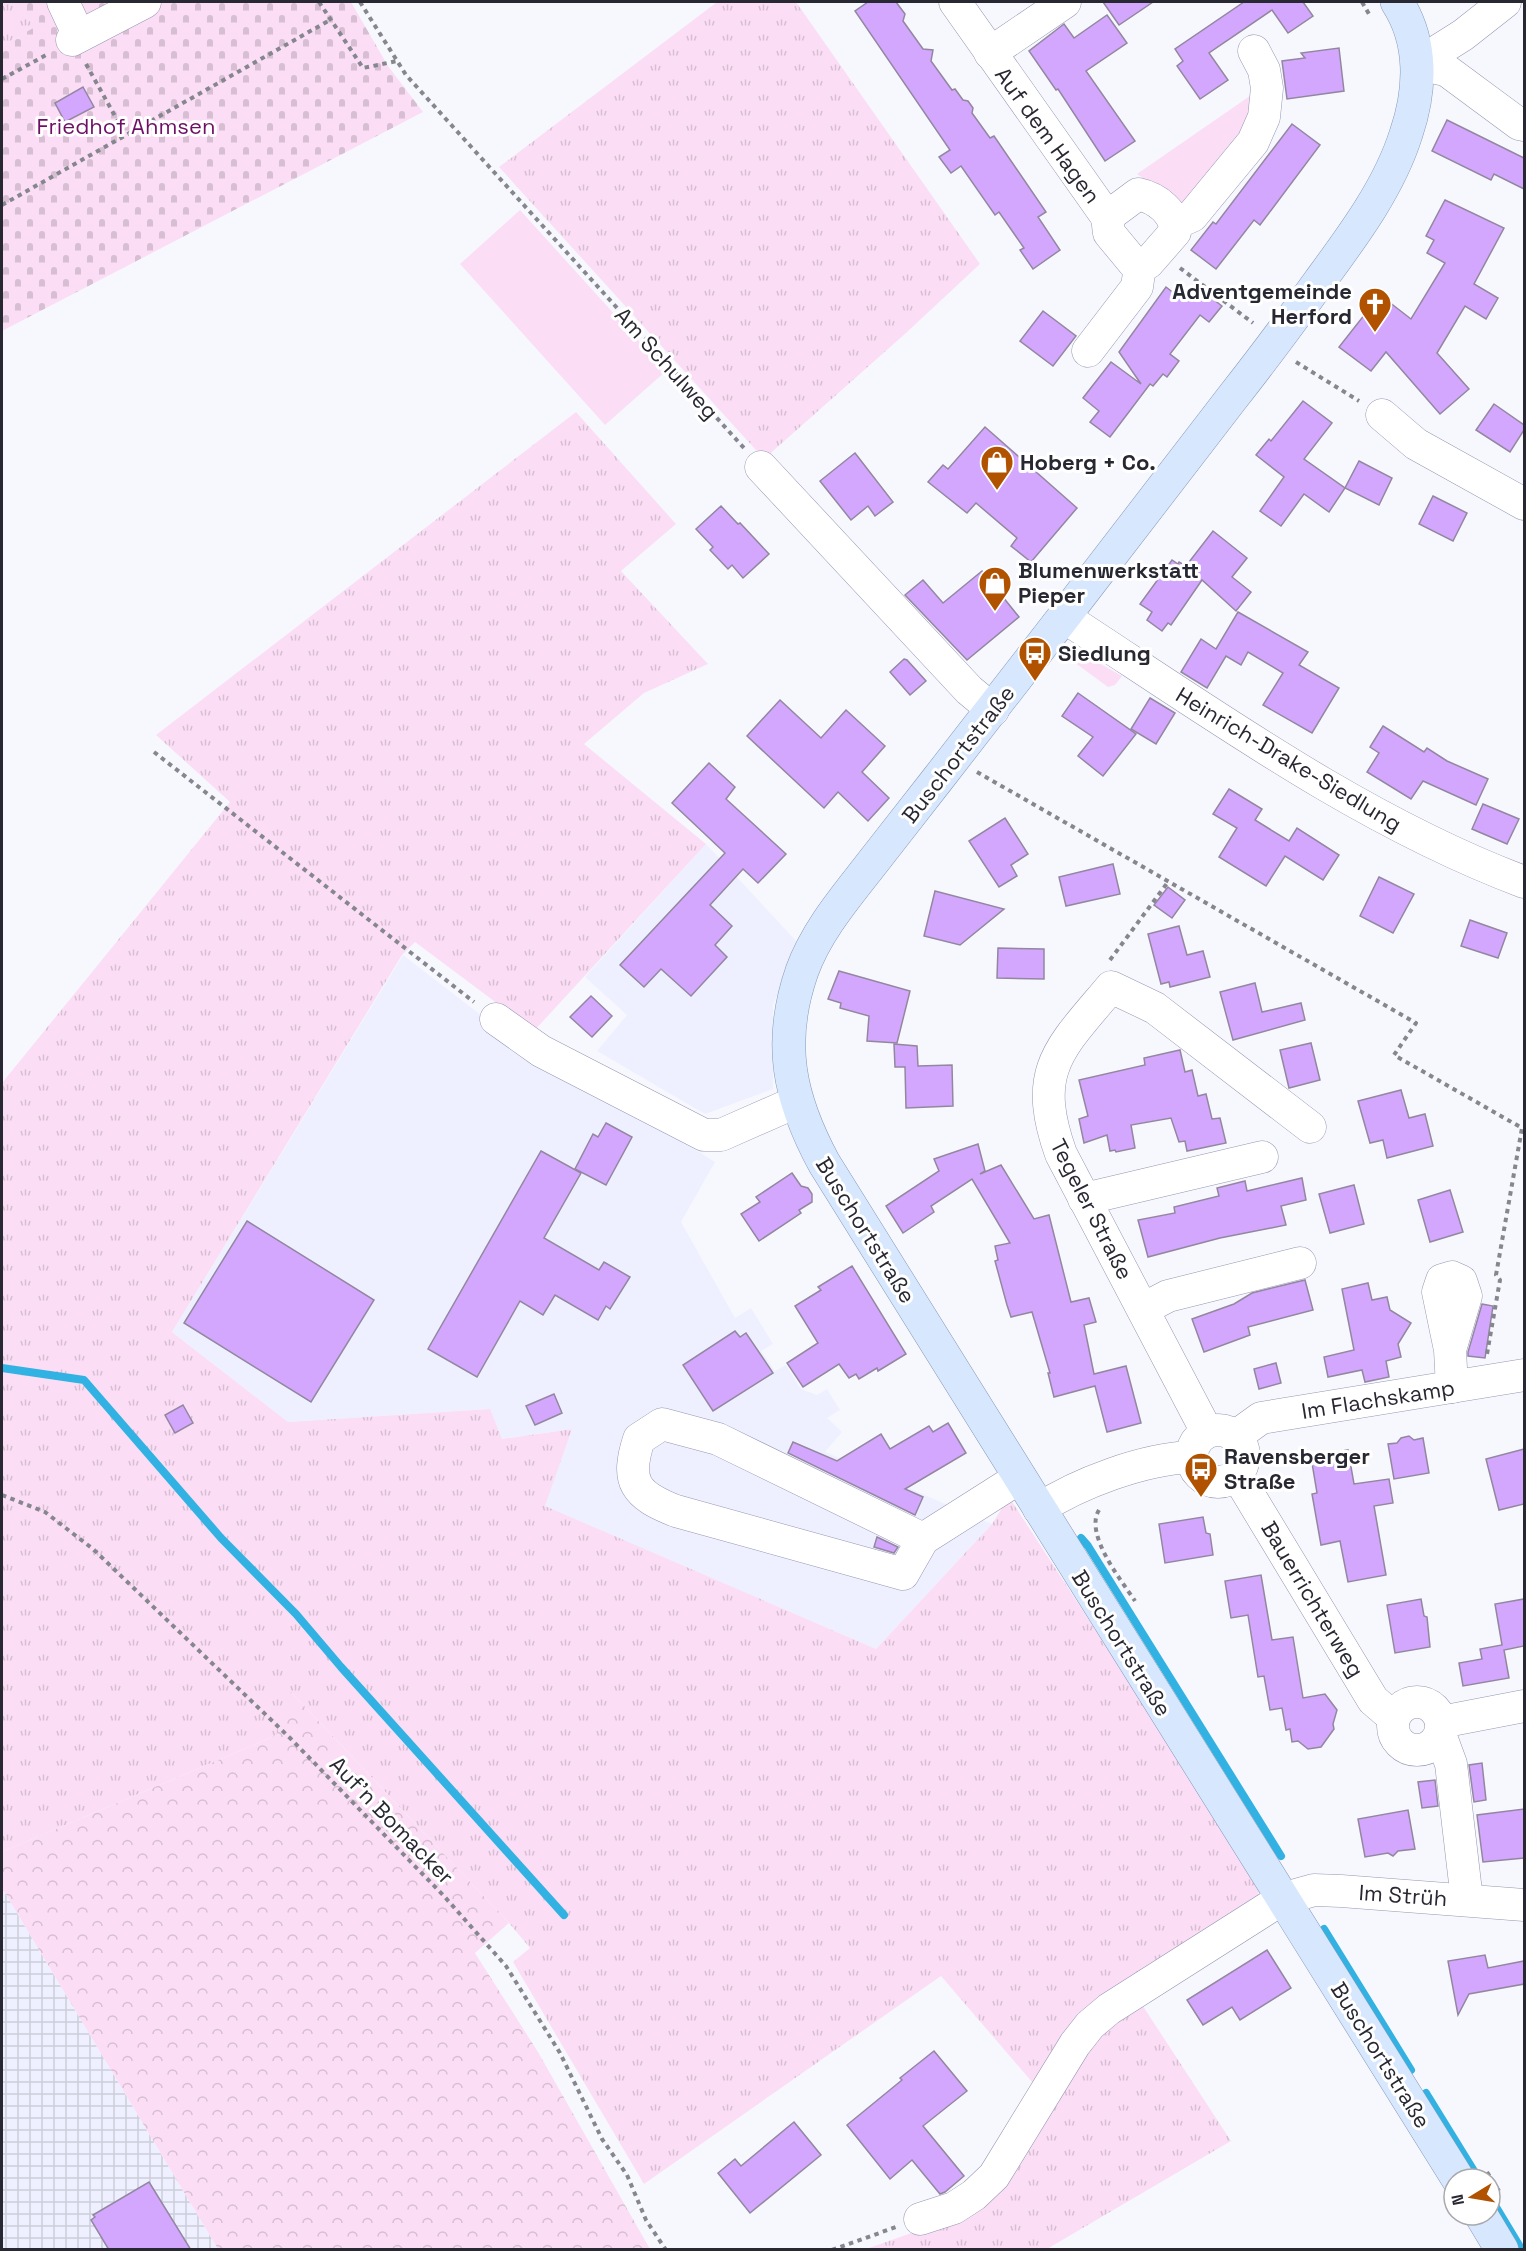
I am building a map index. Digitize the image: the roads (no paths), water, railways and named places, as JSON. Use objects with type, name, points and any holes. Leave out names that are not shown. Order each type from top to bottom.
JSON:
[{"type":"main road","name":"Buschortstraße","points":[[1385,10],[1406,15],[1412,31],[1417,64],[1416,99],[1406,136],[1394,163],[1353,235],[1259,329],[1064,617],[842,901],[817,938],[807,958],[794,998],[789,1032],[789,1069],[796,1102],[807,1131],[824,1162],[1450,2167]]},
{"type":"main road","points":[[1488,2227],[1502,2250]]},
{"type":"street","points":[[63,2],[76,38],[145,2]]},
{"type":"street","name":"Auf dem Hagen","points":[[955,2],[1107,217],[1109,233],[1133,262],[1149,259]]},
{"type":"street","name":"Auf dem Hagen","points":[[990,53],[1065,2]]},
{"type":"street","points":[[1417,64],[1463,35],[1505,2]]},
{"type":"street","points":[[1088,351],[1137,287],[1149,259],[1175,232],[1176,223],[1192,216],[1253,142],[1264,117],[1267,88],[1264,70],[1254,51]]},
{"type":"street","points":[[1417,64],[1446,70],[1523,124]]},
{"type":"street","name":"Auf dem Hagen","points":[[1107,217],[1138,194],[1148,196],[1171,213],[1176,223]]},
{"type":"street","points":[[1382,415],[1416,444],[1524,504]]},
{"type":"street","points":[[761,467],[969,690],[993,710]]},
{"type":"street","name":"Heinrich-Drake-Siedlung","points":[[1064,617],[1243,734],[1393,824],[1476,864],[1524,882]]},
{"type":"street","name":"Tegeler Straße","points":[[1212,1441],[1060,1154],[1048,1108],[1047,1089],[1051,1071],[1071,1035],[1111,987],[1155,1008],[1310,1127]]},
{"type":"street","points":[[496,1019],[541,1051],[704,1135],[721,1135],[796,1102]]},
{"type":"street","points":[[1084,1199],[1262,1157]]},
{"type":"street","points":[[1143,1309],[1168,1296],[1300,1263]]},
{"type":"street","points":[[1450,1350],[1467,1384]]},
{"type":"street","name":"Im Flachskamp","points":[[1039,1509],[1061,1494],[1094,1480],[1171,1458],[1261,1418],[1524,1375]]},
{"type":"street","points":[[922,1539],[718,1439],[662,1424],[639,1439],[632,1459],[634,1483],[651,1502],[903,1574],[922,1539],[1019,1478]]},
{"type":"street","points":[[1212,1441],[1242,1445],[1245,1455],[1243,1466],[1237,1475],[1227,1482],[1214,1483],[1203,1478],[1194,1468],[1212,1441]]},
{"type":"street","name":"Bauerrichterweg","points":[[1237,1475],[1373,1700],[1394,1719],[1401,1708],[1413,1702],[1425,1703],[1436,1711],[1441,1728]]},
{"type":"street","points":[[1467,1900],[1451,1764],[1441,1728],[1524,1706]]},
{"type":"street","name":"Im Strüh","points":[[920,2219],[954,2208],[974,2195],[994,2176],[1075,2044],[1090,2025],[1109,2009],[1282,1899],[1314,1890],[1524,1905]]},
{"type":"waterway","points":[[2,1368],[84,1380],[221,1538],[296,1614],[564,1915]]},
{"type":"waterway","points":[[1081,1538],[1281,1856]]},
{"type":"waterway","points":[[1324,1929],[1411,2070]]},
{"type":"waterway","points":[[1426,2093],[1472,2167]]},
{"type":"waterway","points":[[1502,2217],[1522,2250]]},
{"type":"place","name":"Adventgemeinde Herford","points":[[1375,333]]},
{"type":"place","name":"Hoberg + Co.","points":[[997,491]]},
{"type":"place","name":"Blumenwerkstatt Pieper","points":[[995,612]]},
{"type":"place","name":"Siedlung","points":[[1035,682]]},
{"type":"place","name":"Ravensberger Straße","points":[[1201,1498]]},
{"type":"park label","name":"Friedhof Ahmsen","points":[[126,126]]}]
